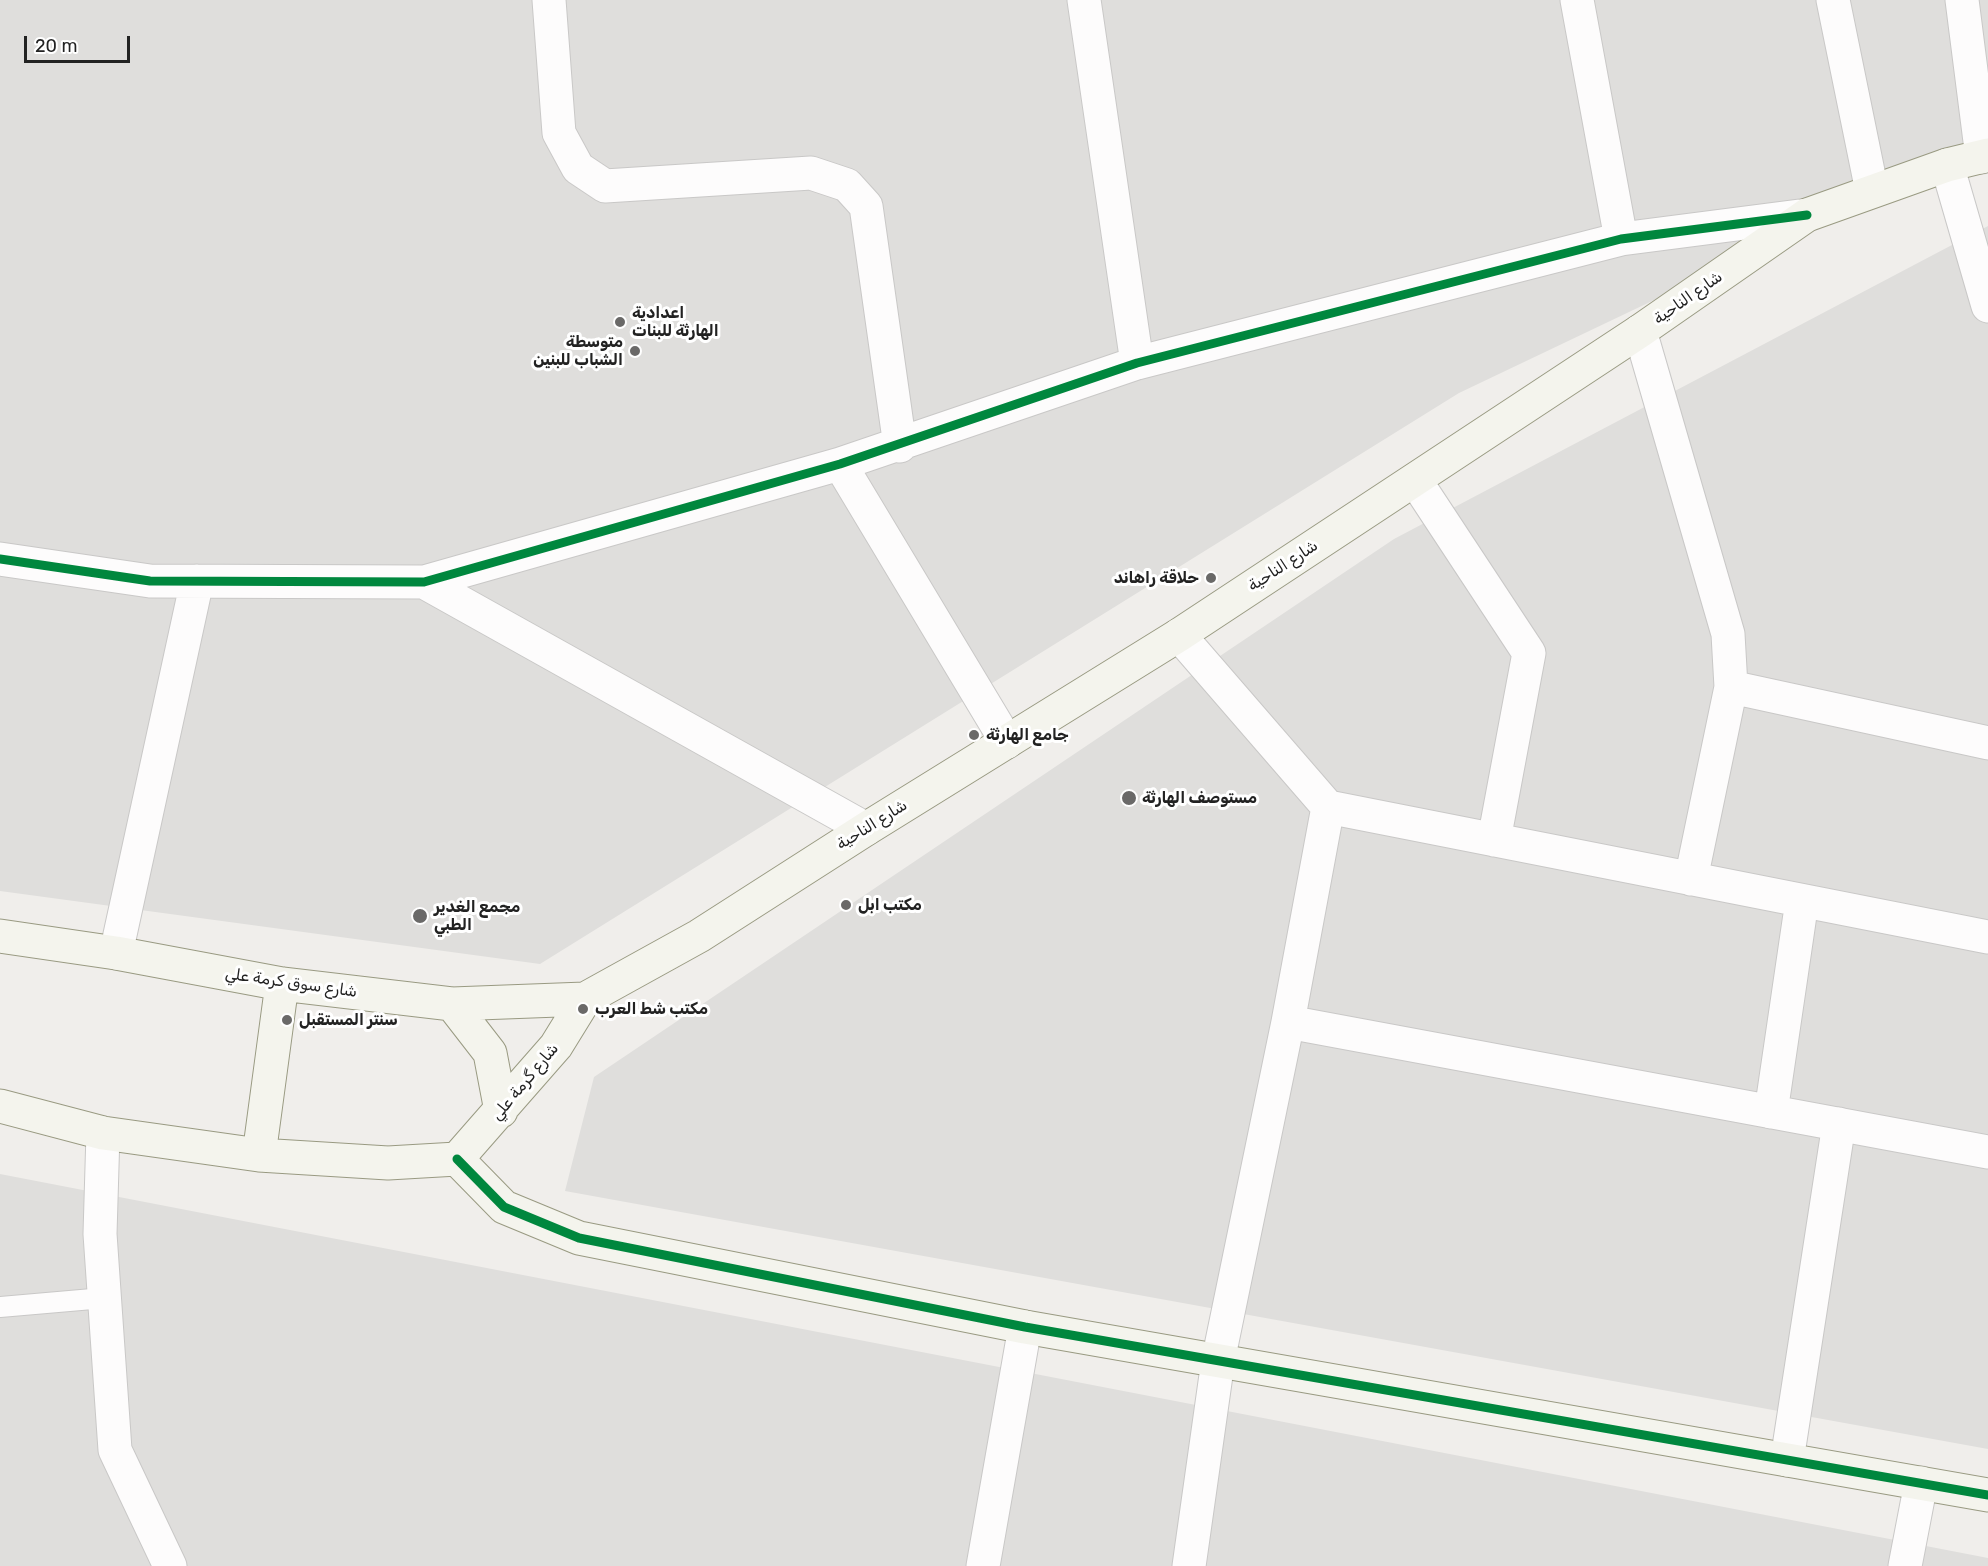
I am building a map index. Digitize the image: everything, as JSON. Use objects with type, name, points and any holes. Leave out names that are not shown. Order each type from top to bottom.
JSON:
[{"type":"main road","name":"شارع الناحية","points":[[585,999],[699,936],[866,829],[1179,635],[1640,331],[1807,215],[1947,165],[1985,156]]},
{"type":"main road","name":"شارع سوق كرمة علي","points":[[0,936],[116,953],[282,984],[452,1004],[585,999]]},
{"type":"main road","points":[[259,1155],[282,984]]},
{"type":"main road","name":"شارع گرمة علي","points":[[457,1160],[556,1046],[585,999]]},
{"type":"main road","points":[[452,1004],[490,1053],[498,1080],[501,1111]]},
{"type":"main road","points":[[0,1106],[103,1133],[259,1155],[388,1163],[457,1160],[504,1207],[579,1238],[1025,1327],[1988,1495]]},
{"type":"street","points":[[549,0],[559,133],[578,168],[605,186],[811,173],[847,185],[866,206],[900,446]]},
{"type":"street","points":[[1084,0],[1137,363]]},
{"type":"street","points":[[1577,0],[1621,239]]},
{"type":"street","points":[[1833,0],[1872,191]]},
{"type":"street","points":[[1962,0],[1985,156]]},
{"type":"street","points":[[1947,165],[1988,306]]},
{"type":"street","points":[[0,559],[150,581],[424,582],[840,465],[1137,363],[1621,239],[1807,215]]},
{"type":"street","points":[[1640,331],[1728,634],[1731,687],[1691,879]]},
{"type":"street","points":[[840,465],[1007,742]]},
{"type":"street","points":[[1415,480],[1529,652],[1494,840]]},
{"type":"street","points":[[116,953],[196,581]]},
{"type":"street","points":[[424,582],[866,829]]},
{"type":"street","points":[[1179,635],[1328,807],[1988,937]]},
{"type":"street","points":[[1731,687],[1988,743]]},
{"type":"street","points":[[1189,1566],[1218,1361],[1288,1022],[1328,807]]},
{"type":"street","points":[[1771,1112],[1802,901]]},
{"type":"street","points":[[1288,1022],[1988,1152]]},
{"type":"street","points":[[1787,1460],[1839,1124]]},
{"type":"street","points":[[103,1133],[100,1234],[115,1450],[170,1566]]},
{"type":"street","points":[[983,1566],[1025,1327]]},
{"type":"street","points":[[1905,1566],[1921,1483]]},
{"type":"lane","points":[[0,1307],[104,1298]]},
{"type":"shaded area","points":[[0,0],[1988,0],[1988,141],[1459,393],[540,964],[0,891]]},
{"type":"shaded area","points":[[1988,226],[1988,1449],[565,1191],[594,1077],[1394,539]]},
{"type":"shaded area","points":[[0,1174],[1988,1558],[1988,1566],[0,1566]]},
{"type":"cycle path","points":[[0,559],[150,581],[424,582],[840,464],[1137,363],[1621,239],[1807,215]]},
{"type":"cycle path","points":[[457,1159],[504,1207],[579,1238],[1025,1327],[1988,1495]]},
{"type":"place","name":"اعدادية الهارثة للبنات","points":[[620,322]]},
{"type":"place","name":"متوسطة الشباب للبنين","points":[[635,351]]},
{"type":"place","name":"حلاقة راهاند","points":[[1211,578]]},
{"type":"place","name":"جامع الهارثة","points":[[974,735]]},
{"type":"place","name":"مستوصف الهارثة","points":[[1129,798]]},
{"type":"place","name":"مكتب ابل","points":[[846,905]]},
{"type":"place","name":"مجمع الغدير الطبي","points":[[420,916]]},
{"type":"place","name":"مكتب شط العرب","points":[[583,1009]]},
{"type":"place","name":"سنتر المستقبل","points":[[287,1020]]}]
